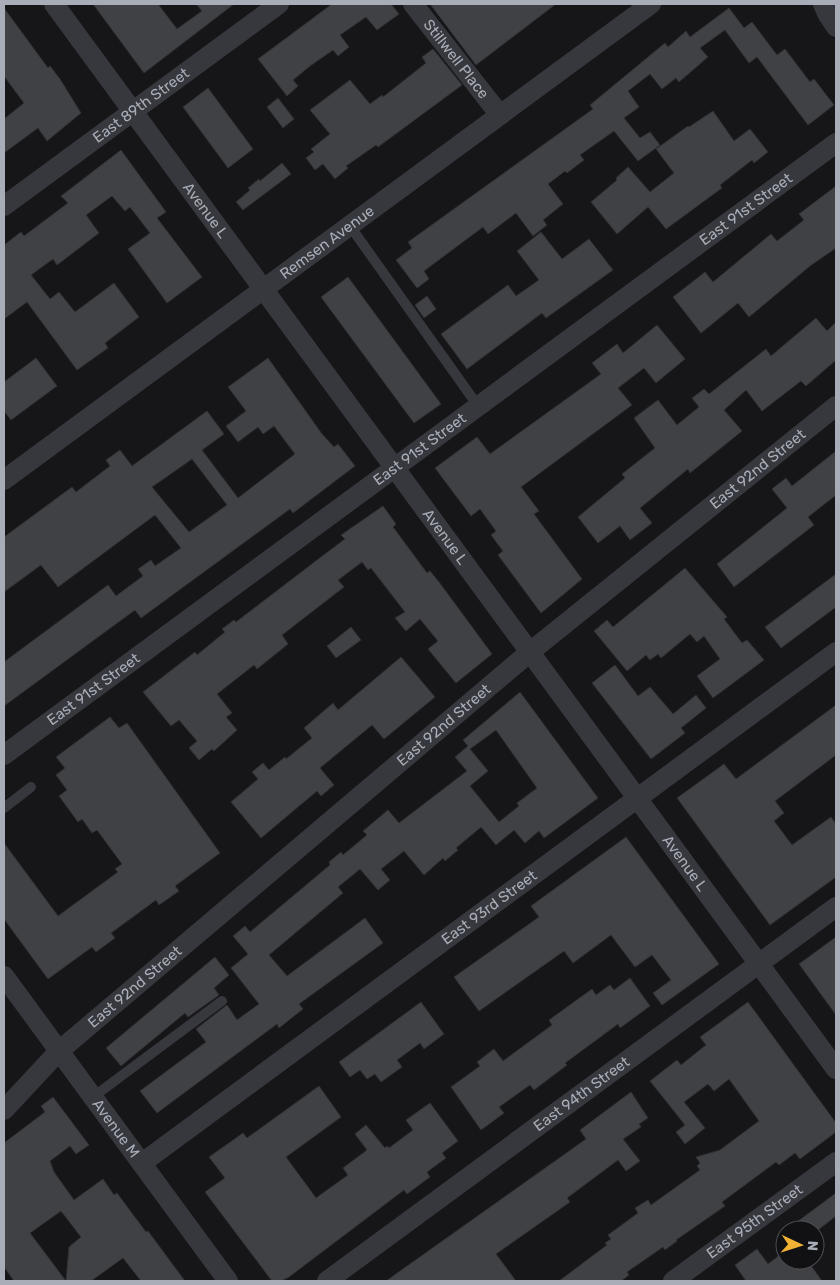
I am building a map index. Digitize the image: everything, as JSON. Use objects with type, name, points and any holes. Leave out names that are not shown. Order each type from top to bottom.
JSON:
[{"type":"street","name":"Avenue L","points":[[54,4],[836,1069]]},
{"type":"street","name":"East 89th Street","points":[[4,206],[279,4]]},
{"type":"street","name":"Stillwell Place","points":[[413,4],[500,115]]},
{"type":"street","name":"Remsen Avenue","points":[[4,480],[651,4]]},
{"type":"street","name":"East 91st Street","points":[[4,754],[836,143]]},
{"type":"street","name":"East 92nd Street","points":[[4,1110],[59,1052],[530,652],[836,406]]},
{"type":"street","name":"East 93rd Street","points":[[142,1163],[836,652]]},
{"type":"street","name":"East 94th Street","points":[[327,1281],[836,907]]},
{"type":"street","name":"Avenue M","points":[[4,976],[228,1281]]},
{"type":"street","name":"East 95th Street","points":[[673,1281],[836,1162]]},
{"type":"lane","points":[[350,226],[478,406]]},
{"type":"lane","points":[[4,808],[32,787]]},
{"type":"lane","points":[[93,1097],[222,1001]]},
{"type":"building","points":[[93,4],[158,4],[177,29],[202,11],[196,4],[234,4],[144,73]]},
{"type":"building","points":[[332,4],[391,4],[399,14],[377,30],[366,17],[340,35],[349,47],[338,56],[333,50],[310,66],[293,80],[298,86],[287,96],[258,59]]},
{"type":"building","points":[[430,4],[556,4],[476,65]]},
{"type":"building","points":[[4,8],[48,68],[50,66],[60,79],[81,113],[47,141],[38,128],[4,153],[4,119],[24,103],[4,76]]},
{"type":"building","points":[[729,8],[744,28],[752,22],[777,55],[785,49],[810,82],[814,79],[834,105],[808,125],[757,57],[749,63],[725,30],[700,48],[708,57],[679,82],[676,78],[662,89],[650,74],[628,91],[639,107],[624,118],[640,138],[650,132],[660,145],[638,161],[614,131],[580,155],[584,160],[548,184],[563,204],[543,220],[547,225],[533,236],[516,213],[488,234],[483,227],[424,271],[429,279],[417,288],[396,260],[412,248],[408,242],[593,109],[590,105],[665,43],[668,47],[686,31],[690,37]]},
{"type":"building","points":[[433,49],[462,85],[378,147],[376,145],[346,166],[348,168],[335,179],[323,164],[315,170],[306,158],[314,152],[311,149],[330,134],[310,110],[350,80],[370,104],[382,95],[383,97],[426,63],[422,57]]},
{"type":"building","points":[[208,88],[253,149],[228,168],[183,107]]},
{"type":"building","points":[[278,98],[294,119],[283,128],[267,107]]},
{"type":"building","points":[[713,111],[734,141],[750,129],[768,152],[754,163],[752,160],[720,185],[722,188],[666,229],[648,207],[617,234],[591,202],[617,180],[616,178],[628,167],[650,192],[674,173],[656,149]]},
{"type":"building","points":[[121,150],[166,212],[157,218],[202,277],[167,303],[128,249],[150,233],[130,207],[125,211],[112,196],[86,215],[99,233],[57,265],[53,259],[31,275],[50,299],[59,292],[75,312],[114,283],[139,317],[105,343],[108,348],[77,370],[27,302],[4,319],[4,245],[21,232],[24,236],[68,203],[61,196]]},
{"type":"building","points":[[282,163],[291,174],[243,210],[236,202],[250,190],[248,188]]},
{"type":"building","points":[[836,186],[836,248],[810,266],[749,317],[738,303],[701,333],[673,297],[705,272],[713,282],[771,234],[777,241],[804,220],[799,214]]},
{"type":"building","points":[[541,232],[562,259],[589,239],[613,270],[546,318],[542,313],[467,369],[441,334],[508,285],[516,296],[539,280],[517,251]]},
{"type":"building","points":[[348,277],[441,404],[414,423],[321,297]]},
{"type":"building","points":[[427,296],[436,309],[424,318],[415,305]]},
{"type":"building","points":[[816,318],[827,331],[836,322],[836,360],[806,386],[801,381],[762,411],[746,390],[724,410],[742,431],[690,473],[688,469],[640,508],[652,523],[630,540],[620,526],[598,543],[578,517],[625,478],[622,474],[655,448],[634,418],[658,400],[677,425],[699,407],[692,398],[704,389],[709,394],[766,349],[771,356]]},
{"type":"building","points":[[657,325],[685,359],[656,383],[644,368],[618,388],[632,405],[521,487],[539,511],[534,514],[582,579],[541,613],[498,555],[503,551],[491,535],[496,531],[480,509],[471,516],[435,468],[477,437],[490,454],[601,374],[592,363],[617,344],[623,353]]},
{"type":"building","points":[[36,358],[57,386],[11,420],[4,411],[4,382]]},
{"type":"building","points":[[268,358],[322,434],[334,447],[338,444],[355,466],[293,513],[290,509],[141,618],[135,610],[4,706],[4,662],[108,585],[116,596],[143,576],[138,569],[151,560],[155,566],[181,548],[155,515],[58,587],[41,565],[4,592],[4,537],[72,487],[76,492],[110,466],[106,460],[120,450],[132,466],[207,411],[224,434],[202,450],[238,498],[295,454],[274,426],[263,434],[258,427],[238,442],[226,426],[246,411],[228,387]],"holes":[[[192,459],[227,505],[189,532],[152,487]]]},
{"type":"building","points":[[836,451],[836,495],[808,517],[814,525],[734,587],[717,564],[787,508],[772,489],[786,478],[792,486]]},
{"type":"building","points":[[383,506],[396,524],[393,527],[427,573],[430,571],[439,582],[492,654],[456,683],[428,649],[438,641],[420,619],[406,631],[395,618],[405,612],[371,568],[368,570],[362,562],[338,580],[344,587],[282,635],[288,644],[257,669],[254,665],[217,694],[232,713],[226,717],[237,730],[214,751],[212,749],[199,760],[189,748],[197,741],[179,720],[171,726],[143,692],[195,652],[197,655],[225,632],[222,629],[234,620],[236,622],[345,539],[341,535]]},
{"type":"building","points":[[685,568],[727,617],[724,619],[742,643],[747,640],[764,660],[713,698],[697,676],[720,659],[704,636],[697,642],[690,634],[661,658],[658,654],[650,660],[646,655],[627,671],[594,631],[607,620],[613,627]]},
{"type":"building","points":[[836,574],[836,607],[781,648],[765,627]]},
{"type":"building","points":[[351,627],[361,640],[336,658],[327,646]]},
{"type":"building","points":[[401,657],[435,697],[384,739],[372,725],[320,768],[334,785],[321,796],[317,791],[261,838],[231,802],[258,779],[252,772],[263,763],[269,770],[285,757],[286,759],[312,738],[304,728],[333,703],[338,710]]},
{"type":"building","points":[[615,665],[638,696],[650,687],[673,714],[696,695],[706,708],[681,728],[685,733],[651,759],[592,683]]},
{"type":"building","points":[[520,692],[598,798],[544,838],[539,831],[525,843],[514,830],[496,845],[481,827],[456,848],[458,850],[445,861],[443,858],[424,875],[404,851],[381,869],[390,880],[378,890],[360,869],[338,887],[343,893],[269,955],[287,976],[365,918],[383,943],[299,1004],[303,1009],[279,1028],[277,1024],[157,1113],[140,1091],[206,1042],[196,1029],[227,1005],[237,1020],[259,1004],[231,968],[248,954],[233,936],[245,926],[250,932],[330,865],[329,862],[341,852],[343,855],[367,835],[363,831],[388,810],[399,823],[467,771],[455,757],[468,746],[463,740]],"holes":[[[496,730],[537,788],[517,803],[519,806],[499,822],[470,786],[488,771],[470,749]]]},
{"type":"building","points":[[836,705],[836,755],[775,801],[784,813],[774,821],[792,845],[831,817],[836,824],[836,877],[770,925],[677,798],[724,764],[736,779]]},
{"type":"building","points":[[110,717],[119,728],[127,723],[220,853],[175,886],[179,891],[159,905],[156,900],[111,933],[115,938],[96,952],[92,947],[48,979],[4,919],[4,843],[58,916],[118,872],[115,869],[122,864],[97,830],[92,833],[82,819],[78,822],[59,796],[67,790],[56,775],[65,768],[56,757]]},
{"type":"building","points":[[626,837],[719,964],[662,1005],[653,993],[671,980],[652,955],[635,967],[611,935],[573,963],[564,951],[479,1011],[454,977],[539,917],[531,906]]},
{"type":"building","points":[[836,937],[836,1015],[799,964]]},
{"type":"building","points":[[215,957],[229,975],[214,988],[219,995],[188,1017],[185,1013],[121,1066],[106,1048]]},
{"type":"building","points":[[630,978],[650,1006],[620,1028],[618,1024],[565,1063],[567,1065],[534,1090],[530,1085],[499,1107],[504,1113],[481,1130],[451,1087],[480,1066],[477,1062],[494,1049],[503,1061],[552,1025],[549,1020],[592,989],[596,995],[610,985],[614,990]]},
{"type":"building","points":[[421,1002],[444,1034],[424,1049],[420,1043],[397,1060],[402,1067],[381,1082],[375,1074],[367,1079],[360,1070],[350,1077],[339,1062]]},
{"type":"building","points":[[748,1002],[836,1123],[836,1132],[800,1159],[795,1153],[779,1165],[776,1162],[722,1202],[725,1206],[676,1240],[665,1250],[663,1247],[627,1272],[629,1275],[621,1281],[559,1281],[607,1245],[605,1243],[611,1239],[608,1235],[638,1213],[635,1208],[648,1200],[651,1205],[700,1170],[697,1166],[700,1163],[696,1157],[720,1150],[759,1121],[729,1079],[714,1091],[708,1084],[684,1102],[705,1128],[685,1144],[676,1132],[685,1125],[650,1081],[677,1060],[681,1065],[706,1045],[700,1037]]},
{"type":"building","points":[[319,1086],[341,1117],[286,1157],[316,1198],[348,1175],[343,1168],[367,1150],[355,1134],[366,1125],[385,1148],[387,1146],[389,1148],[413,1130],[406,1120],[430,1103],[458,1141],[442,1153],[446,1158],[427,1172],[430,1177],[407,1194],[404,1190],[289,1277],[281,1281],[272,1281],[205,1192],[225,1178],[209,1157],[243,1133],[247,1138]]},
{"type":"building","points":[[631,1092],[648,1118],[639,1124],[641,1127],[623,1139],[640,1161],[626,1171],[618,1160],[567,1198],[570,1202],[496,1254],[516,1281],[386,1281],[586,1139],[580,1130]]},
{"type":"building","points":[[53,1097],[89,1145],[76,1154],[70,1146],[50,1161],[54,1172],[74,1200],[103,1179],[114,1195],[117,1193],[146,1232],[148,1231],[185,1281],[141,1281],[123,1258],[91,1281],[66,1281],[14,1281],[4,1267],[4,1143],[45,1112],[41,1106]],"holes":[[[61,1211],[81,1237],[69,1247],[66,1281],[30,1233]]]},
{"type":"building","points":[[836,1193],[836,1216],[825,1225],[825,1220],[800,1220]]},
{"type":"building","points":[[757,1249],[768,1264],[775,1259],[775,1270],[814,1270],[822,1281],[746,1281],[735,1265]]}]
